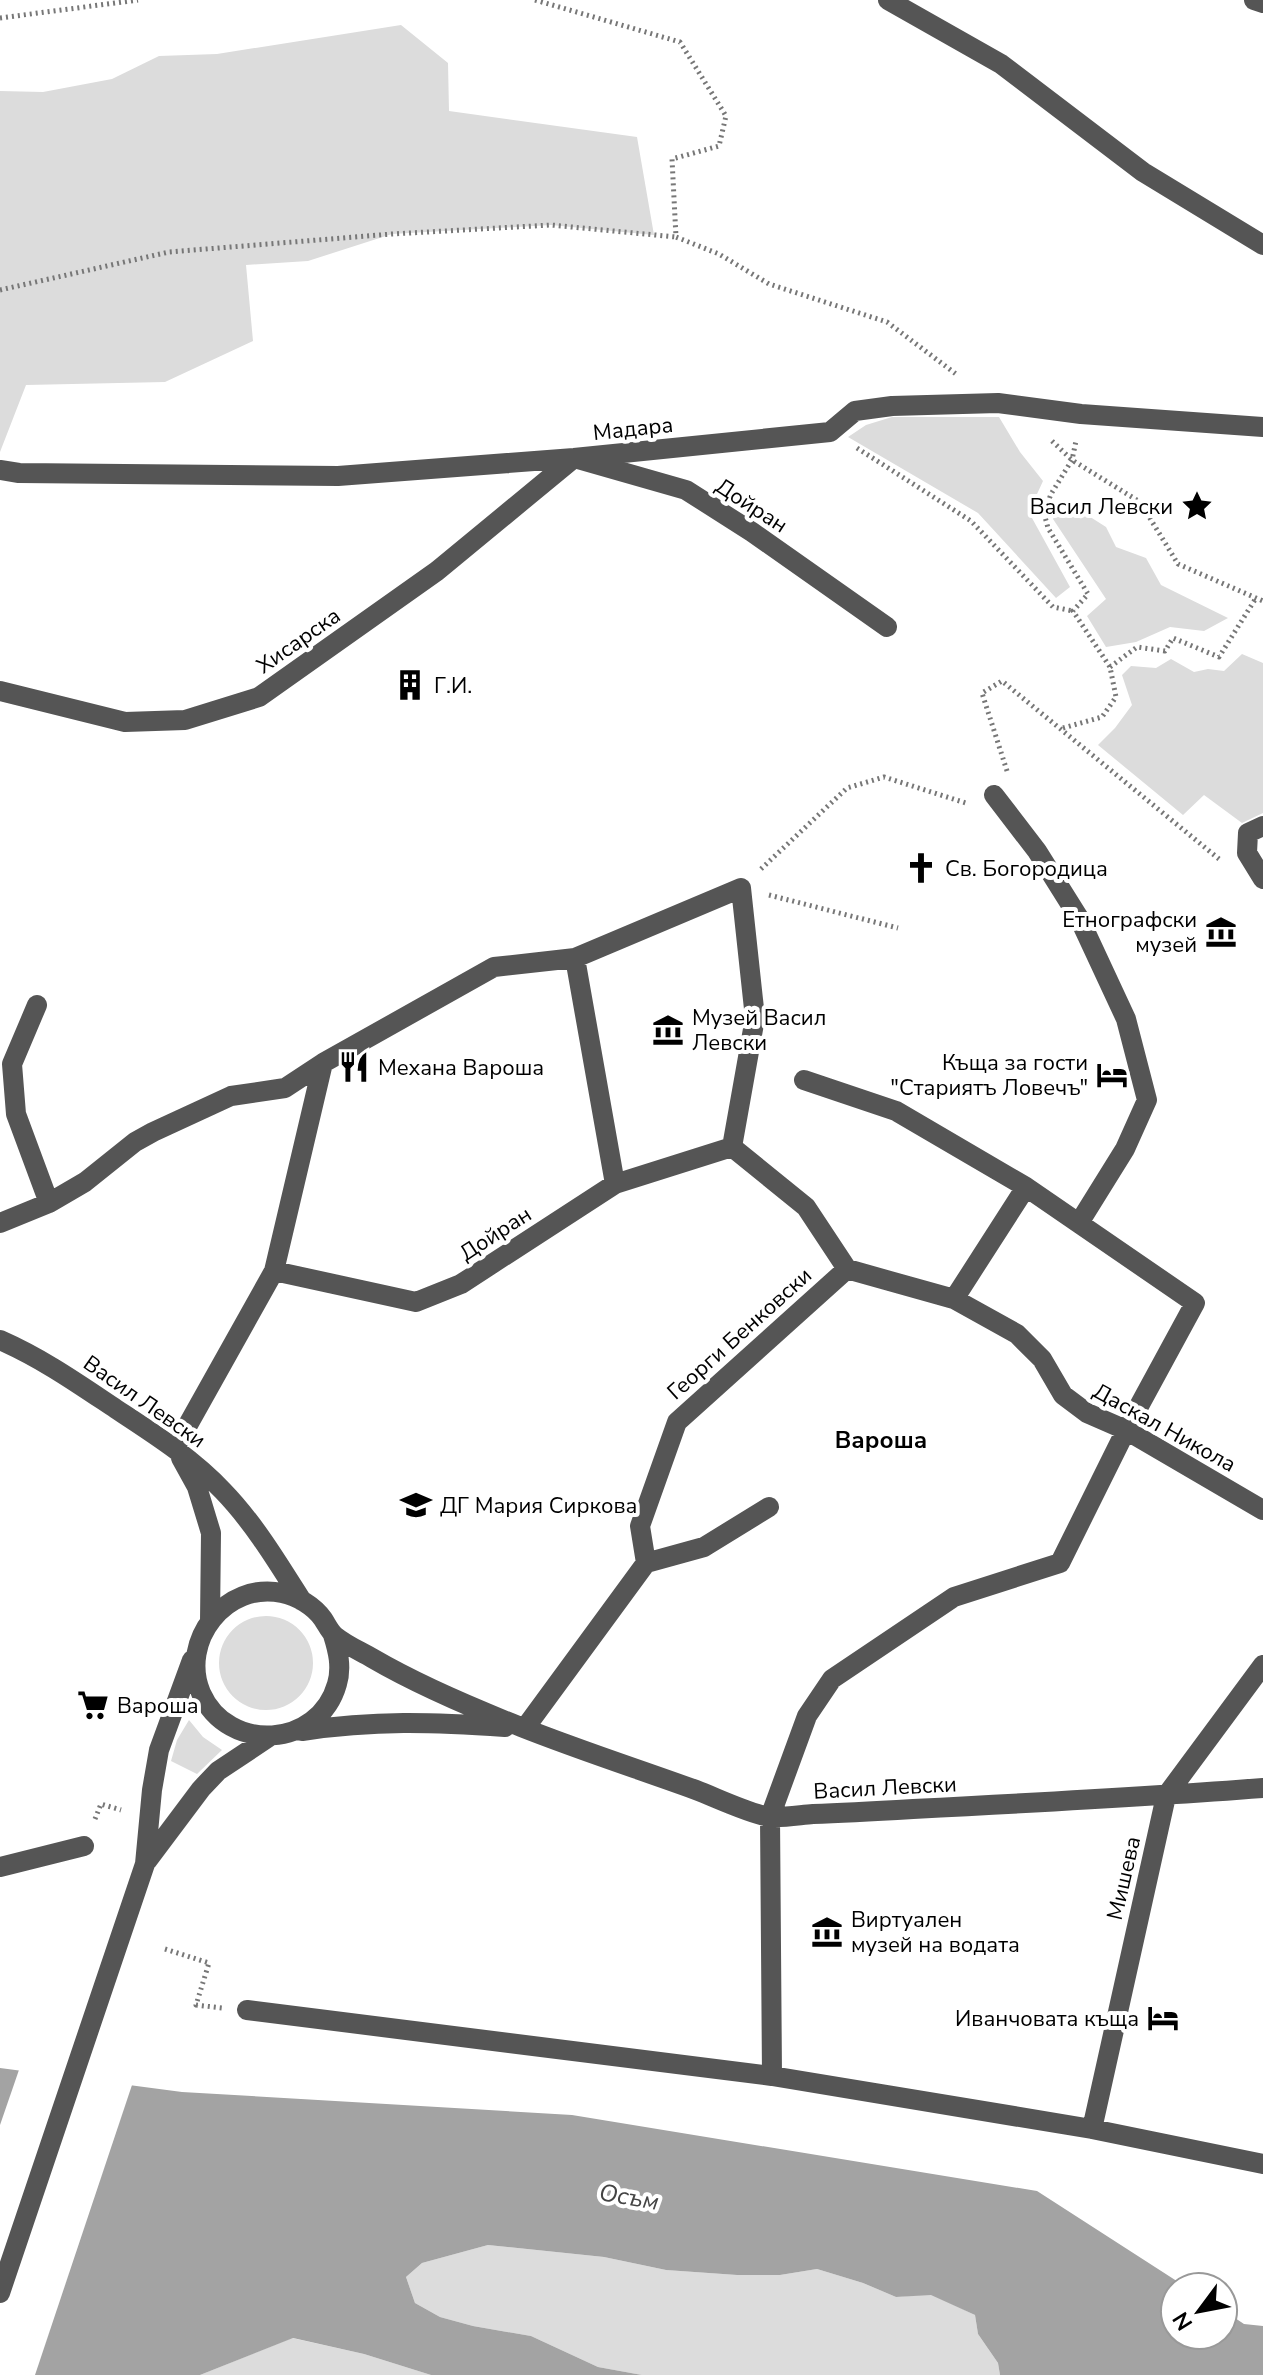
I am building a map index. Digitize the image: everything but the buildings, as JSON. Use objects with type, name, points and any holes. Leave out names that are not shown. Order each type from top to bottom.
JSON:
[{"type":"street","points":[[888,0],[1001,64],[1143,172],[1263,245]]},
{"type":"street","points":[[1254,0],[1263,3]]},
{"type":"street","name":"Мадара","points":[[0,470],[19,473],[338,476],[574,458],[830,432],[855,411],[892,406],[998,403],[1081,414],[1263,427]]},
{"type":"street","name":"Дойран","points":[[574,458],[686,490],[752,532],[887,627]]},
{"type":"street","name":"Хисарска","points":[[0,691],[125,722],[185,720],[259,697],[437,571],[574,458]]},
{"type":"street","points":[[994,795],[1037,851],[1079,918],[1126,1019],[1147,1100],[1125,1149],[1079,1223]]},
{"type":"street","points":[[1263,826],[1248,833],[1247,853],[1263,879]]},
{"type":"street","points":[[0,1223],[49,1203],[85,1182],[135,1142],[153,1132],[231,1096],[285,1088],[323,1063],[494,967],[575,958],[741,888],[755,1018],[732,1147],[806,1207],[847,1269]]},
{"type":"street","points":[[575,958],[615,1184]]},
{"type":"street","points":[[37,1005],[12,1064],[16,1114],[49,1203]]},
{"type":"street","points":[[210,1621],[211,1533],[197,1487],[175,1448],[274,1271],[323,1063]]},
{"type":"street","points":[[772,2076],[770,1817],[807,1716],[832,1679],[954,1597],[1060,1563],[1126,1430],[1195,1303],[1026,1187],[896,1111],[804,1080]]},
{"type":"street","name":"Дойран","points":[[274,1271],[416,1302],[461,1284],[615,1184],[732,1147]]},
{"type":"street","points":[[954,1299],[1026,1187]]},
{"type":"street","name":"Даскал Никола","points":[[847,1269],[954,1299],[1017,1334],[1042,1359],[1063,1395],[1087,1413],[1126,1430],[1263,1510]]},
{"type":"street","name":"Георги Бенковски","points":[[646,1563],[640,1526],[677,1422],[847,1269]]},
{"type":"street","name":"Васил Левски","points":[[0,1340],[39,1358],[175,1448],[226,1494],[262,1539],[302,1601]]},
{"type":"street","points":[[525,1728],[646,1563],[704,1547],[769,1507]]},
{"type":"street","points":[[0,2293],[145,1864],[159,1750],[196,1648],[218,1610],[237,1598],[259,1592],[281,1593],[302,1601],[320,1615],[333,1635],[340,1658],[338,1682],[328,1704],[312,1722],[290,1733]]},
{"type":"street","points":[[333,1635],[433,1691],[525,1728]]},
{"type":"street","points":[[196,1648],[195,1670],[200,1691],[211,1710],[227,1725],[247,1734],[269,1737],[350,1724],[409,1721],[525,1728]]},
{"type":"street","name":"Мишева","points":[[1092,2129],[1166,1796],[1263,1665]]},
{"type":"street","name":"Васил Левски","points":[[525,1728],[770,1817],[1263,1788]]},
{"type":"street","points":[[145,1864],[218,1771],[269,1737]]},
{"type":"street","points":[[0,1867],[84,1846]]},
{"type":"street","points":[[247,2010],[772,2076],[1092,2129],[1263,2164]]},
{"type":"path","points":[[0,18],[138,0]]},
{"type":"path","points":[[535,0],[680,42],[726,116],[719,146],[672,159],[676,237]]},
{"type":"path","points":[[0,290],[169,252],[551,225],[676,237],[719,254],[769,284],[887,322],[959,376]]},
{"type":"path","points":[[1073,611],[1088,594],[1048,528],[1044,513],[1051,494],[1072,460],[1081,414]]},
{"type":"path","points":[[830,432],[971,521],[1053,607],[1073,611],[1110,667],[1116,697],[1102,717],[1062,728]]},
{"type":"path","points":[[1050,438],[1072,460],[1140,502],[1178,564],[1263,601]]},
{"type":"path","points":[[1110,667],[1137,647],[1165,651],[1173,638],[1219,657],[1256,598]]},
{"type":"path","points":[[741,888],[847,788],[884,777],[976,806],[1011,784],[982,693],[1002,681],[1228,866]]},
{"type":"path","points":[[741,888],[898,928]]},
{"type":"path","points":[[101,1804],[121,1810]]},
{"type":"path","points":[[165,1949],[209,1963],[196,2005]]},
{"type":"shaded area","points":[[401,25],[448,63],[449,111],[637,137],[654,235],[551,225],[392,234],[308,261],[246,265],[253,341],[165,382],[26,385],[0,452],[0,91],[43,92],[112,79],[159,56],[217,54]]},
{"type":"shaded area","points":[[892,417],[999,417],[1020,452],[1043,481],[1032,505],[1032,518],[1070,587],[1056,598],[978,513],[848,437],[866,425]]},
{"type":"shaded area","points":[[1062,499],[1106,527],[1116,547],[1146,558],[1161,585],[1228,618],[1204,631],[1170,627],[1136,642],[1106,647],[1087,616],[1106,599],[1053,519]]},
{"type":"shaded area","points":[[1242,654],[1263,663],[1263,813],[1242,823],[1204,795],[1183,815],[1098,745],[1132,705],[1122,675],[1131,666],[1156,668],[1171,659],[1194,672],[1208,669],[1224,671]]},
{"type":"shaded area","points":[[266,1616],[284,1619],[299,1630],[310,1645],[313,1663],[310,1681],[299,1696],[284,1707],[266,1710],[248,1707],[233,1696],[222,1681],[219,1663],[222,1645],[233,1630],[248,1619]]},
{"type":"shaded area","points":[[189,1720],[203,1737],[222,1750],[197,1774],[171,1761],[177,1740]]},
{"type":"shaded area","points":[[488,2245],[604,2257],[666,2270],[780,2275],[817,2269],[896,2297],[931,2294],[975,2315],[978,2334],[998,2363],[1000,2375],[642,2375],[598,2367],[531,2336],[440,2317],[415,2303],[406,2277],[422,2263]]},
{"type":"shaded area","points":[[292,2338],[364,2354],[431,2375],[200,2375]]},
{"type":"water","name":"Осъм","points":[[0,2068],[182,2092],[572,2115],[1037,2191],[1161,2271],[1159,2351],[1239,2351],[1239,2321],[1263,2326],[1263,2375],[1000,2375],[998,2363],[978,2334],[975,2315],[931,2295],[896,2297],[817,2269],[780,2275],[666,2270],[604,2257],[488,2245],[422,2263],[406,2277],[415,2303],[440,2317],[531,2336],[598,2367],[642,2375],[431,2375],[364,2354],[293,2338],[200,2375],[0,2375]]},
{"type":"pier","points":[[20,2067],[133,2082],[35,2375],[0,2375],[0,2125]]},
{"type":"place","name":"Васил Левски","points":[[1197,506]]},
{"type":"place","name":"Г.И.","points":[[410,685]]},
{"type":"place","name":"Св. Богородица","points":[[921,868]]},
{"type":"place","name":"Етнографски музей","points":[[1221,932]]},
{"type":"place","name":"Музей Васил Левски","points":[[668,1030]]},
{"type":"place","name":"Механа Вароша","points":[[354,1067]]},
{"type":"place","name":"Къща за гости \"Стариятъ Ловечъ\"","points":[[1112,1075]]},
{"type":"place","name":"ДГ Мария Сиркова","points":[[416,1505]]},
{"type":"place","name":"Вароша","points":[[93,1705]]},
{"type":"place","name":"Виртуален музей на водата","points":[[827,1932]]},
{"type":"place","name":"Иванчовата къща","points":[[1163,2018]]},
{"type":"district","name":"Вароша","points":[[881,1440]]}]
